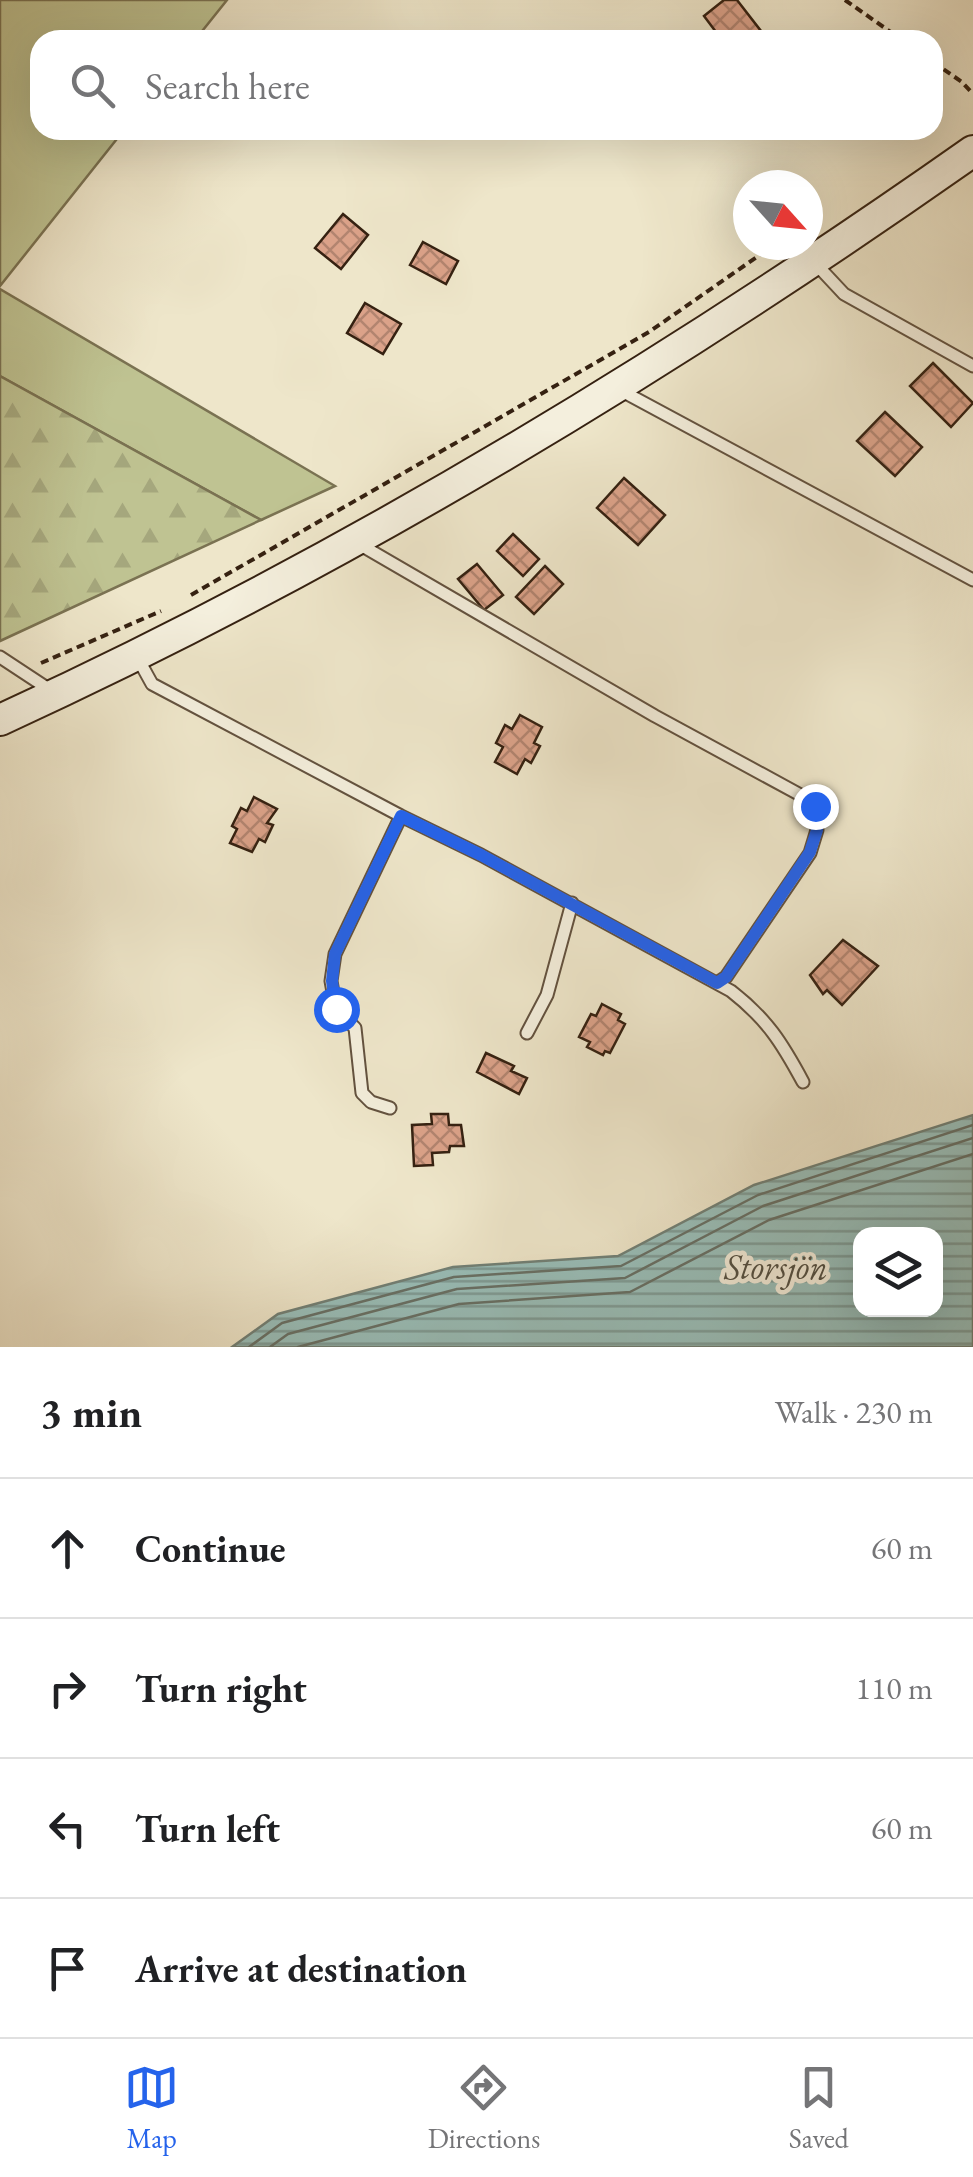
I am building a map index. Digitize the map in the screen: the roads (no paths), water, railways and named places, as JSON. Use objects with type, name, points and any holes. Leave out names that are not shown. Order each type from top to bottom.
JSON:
[{"type":"main road","points":[[823,253],[973,151]]},
{"type":"main road","points":[[0,720],[355,541],[614,387],[812,260]]},
{"type":"lane","points":[[812,260],[844,294],[973,366]]},
{"type":"lane","points":[[614,387],[973,580]]},
{"type":"lane","points":[[355,541],[815,806],[817,830],[810,852],[726,977],[717,983]]},
{"type":"lane","points":[[135,653],[152,684],[717,983],[759,1013],[780,1039],[804,1082]]},
{"type":"lane","points":[[0,657],[44,686],[51,696]]},
{"type":"lane","points":[[390,1108],[371,1102],[362,1093],[355,1028],[336,1009],[332,981],[335,954],[401,816]]},
{"type":"lane","points":[[527,1032],[548,994],[572,903]]},
{"type":"water","name":"Storsjön","points":[[973,1115],[973,1347],[232,1347],[278,1314],[453,1267],[618,1256],[754,1185]]}]
